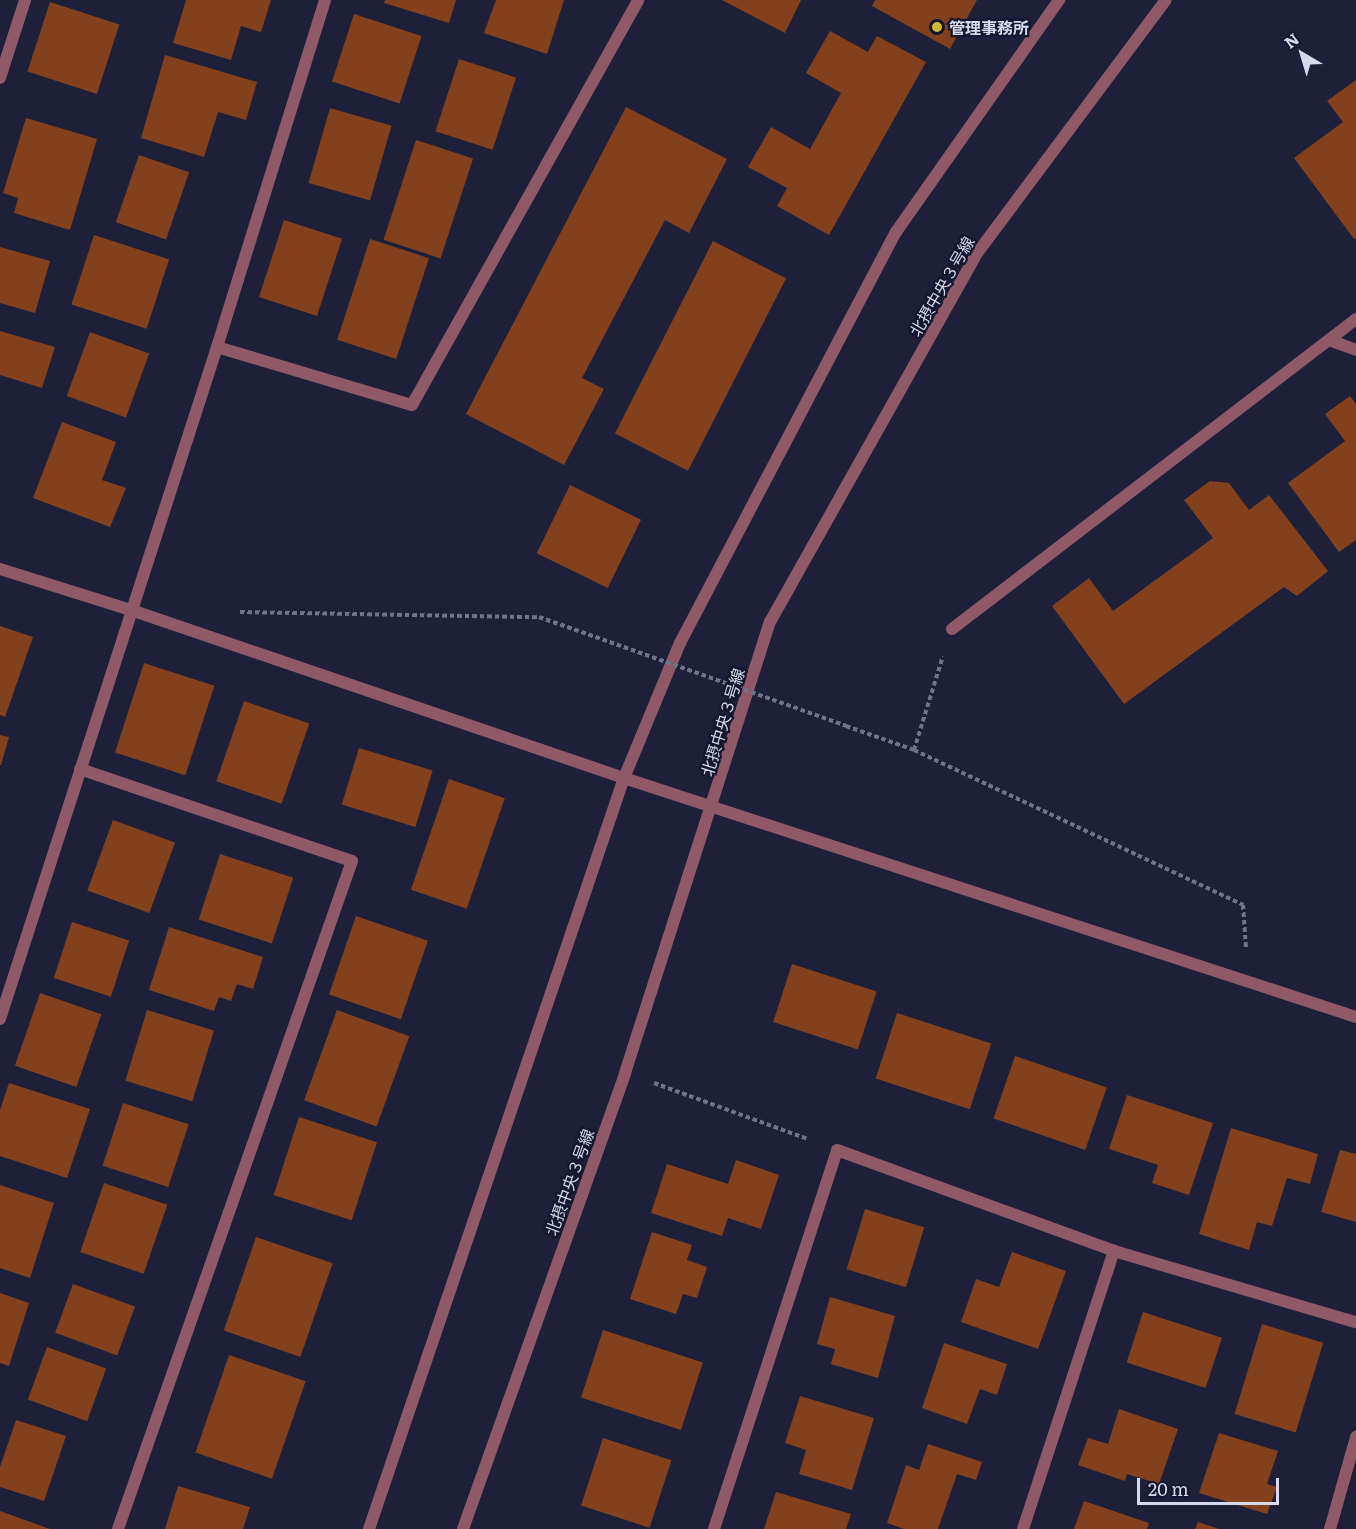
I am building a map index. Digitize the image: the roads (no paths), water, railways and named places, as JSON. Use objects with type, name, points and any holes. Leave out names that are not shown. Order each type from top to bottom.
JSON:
[{"type":"street","points":[[0,78],[25,0]]},
{"type":"street","points":[[0,1019],[217,347],[325,0]]},
{"type":"street","points":[[217,347],[412,405],[638,0]]},
{"type":"street","points":[[369,1529],[624,778],[680,643],[896,232],[1059,0]]},
{"type":"street","name":"北摂中央３号線","points":[[463,1529],[625,1073],[713,807],[770,622],[978,252],[1166,0]]},
{"type":"street","points":[[952,629],[1356,319]]},
{"type":"street","points":[[1329,340],[1356,350]]},
{"type":"street","points":[[0,569],[131,610],[624,778],[1356,1017]]},
{"type":"street","points":[[80,769],[352,861],[118,1529]]},
{"type":"street","points":[[714,1529],[837,1150],[1113,1251],[1356,1322]]},
{"type":"street","points":[[1023,1529],[1113,1251]]},
{"type":"street","points":[[1329,1529],[1356,1437]]},
{"type":"place","name":"管理事務所","points":[[937,27]]}]
